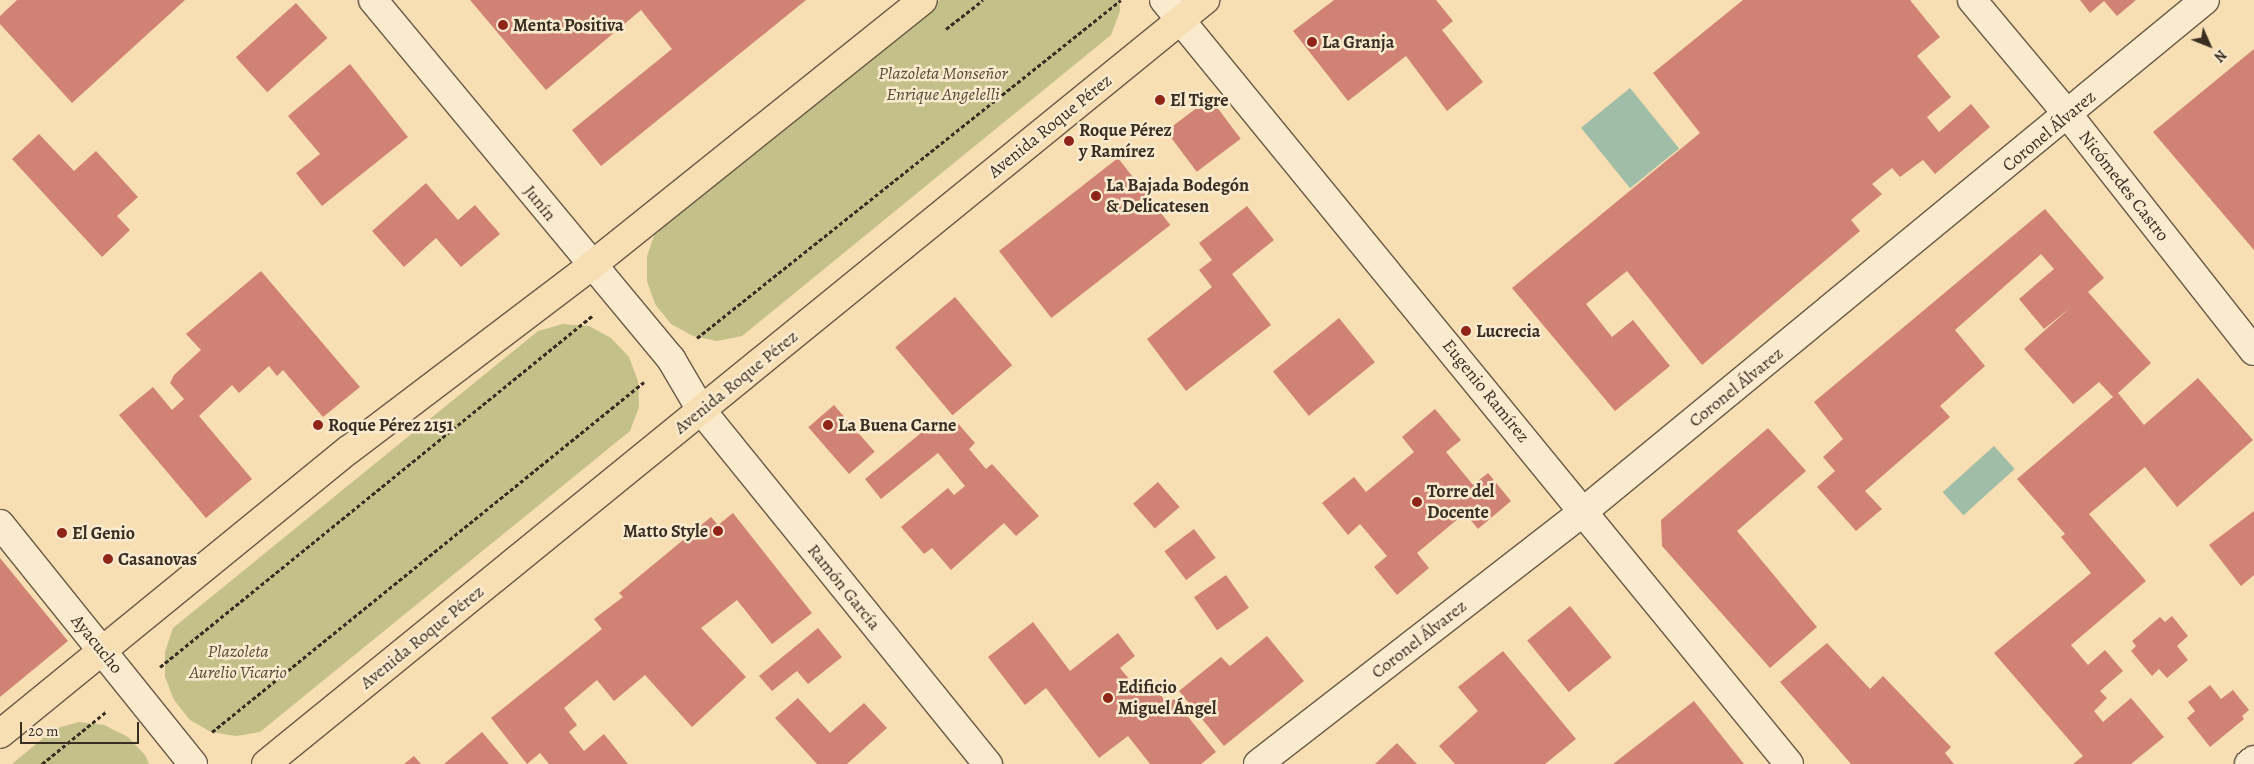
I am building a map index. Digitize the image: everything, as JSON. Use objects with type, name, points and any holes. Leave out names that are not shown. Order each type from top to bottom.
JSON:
[{"type":"main road","points":[[0,734],[350,449],[591,266],[923,0]]},
{"type":"main road","name":"Avenida Roque Pérez","points":[[266,764],[701,410],[1172,10],[1205,0]]},
{"type":"street","name":"Junín","points":[[373,0],[591,266],[671,360],[701,410]]},
{"type":"street","name":"Nicómedes Castro","points":[[1972,0],[2068,116],[2254,351]]},
{"type":"street","name":"Coronel Álvarez","points":[[1258,764],[1584,511],[2068,116],[2205,0]]},
{"type":"street","name":"Eugenio Ramírez","points":[[1172,10],[1584,511],[1789,764]]},
{"type":"street","name":"Ramón García","points":[[701,410],[988,764]]},
{"type":"street","name":"Ayacucho","points":[[0,524],[193,764]]},
{"type":"street","points":[[2249,764],[2254,760]]},
{"type":"path","points":[[944,31],[983,0]]},
{"type":"path","points":[[42,764],[616,295]]},
{"type":"green space","name":"Plazoleta Monseñor Enrique Angelelli","points":[[940,0],[1120,0],[1120,11],[1111,35],[742,336],[717,341],[693,336],[671,324],[655,304],[647,281],[647,256],[655,233]]},
{"type":"green space","name":"Plazoleta Aurelio Vicario","points":[[563,324],[589,326],[611,338],[629,357],[638,381],[639,407],[630,431],[260,732],[236,736],[211,732],[190,720],[174,700],[165,677],[165,652],[173,628],[538,331]]},
{"type":"green space","points":[[79,722],[104,725],[128,737],[145,755],[149,764],[12,764],[54,729]]},
{"type":"shaded area","points":[[1630,88],[1679,149],[1630,188],[1581,128]]},
{"type":"shaded area","points":[[1994,446],[2015,469],[1963,515],[1943,492]]},
{"type":"building","points":[[17,0],[185,0],[72,103],[0,24],[0,16]]},
{"type":"building","points":[[470,0],[806,0],[601,166],[572,130],[672,49],[641,10],[546,90]]},
{"type":"building","points":[[1334,0],[1436,0],[1453,21],[1442,30],[1483,82],[1447,111],[1406,56],[1348,101],[1293,31]]},
{"type":"building","points":[[1743,0],[1910,0],[1940,37],[1917,56],[1951,97],[1927,117],[1939,132],[1971,104],[1990,127],[1935,174],[1923,160],[1900,177],[1892,168],[1872,184],[1882,194],[1851,220],[1860,231],[1702,365],[1627,271],[1586,304],[1612,337],[1633,320],[1670,366],[1615,411],[1512,288],[1700,133],[1653,73]]},
{"type":"building","points":[[2080,0],[2136,0],[2117,16],[2104,1],[2090,13]]},
{"type":"building","points":[[296,3],[327,38],[267,92],[236,57]]},
{"type":"building","points":[[2254,49],[2254,250],[2153,132]]},
{"type":"building","points":[[350,64],[408,137],[322,206],[296,173],[320,154],[288,116]]},
{"type":"building","points":[[1210,98],[1241,139],[1197,172],[1166,131]]},
{"type":"building","points":[[39,134],[74,171],[96,151],[138,197],[117,216],[130,230],[102,257],[12,159]]},
{"type":"building","points":[[1118,158],[1170,225],[1051,318],[999,251]]},
{"type":"building","points":[[426,183],[458,220],[475,205],[500,234],[461,267],[436,238],[404,267],[372,231]]},
{"type":"building","points":[[1247,206],[1274,240],[1232,274],[1271,325],[1186,391],[1147,339],[1212,287],[1199,270],[1212,260],[1199,243]]},
{"type":"building","points":[[2045,209],[2104,278],[2088,292],[2151,363],[2118,393],[2144,425],[2198,378],[2253,440],[2177,507],[2145,467],[2089,514],[2146,581],[2071,645],[2088,665],[2105,650],[2123,671],[2100,691],[2107,698],[2094,711],[2103,722],[2131,698],[2164,737],[2131,764],[2073,764],[2083,756],[1994,653],[2091,573],[2061,537],[2065,534],[2017,479],[2113,397],[2099,382],[2073,404],[2024,349],[2071,307],[2044,329],[2019,299],[2054,269],[2041,254],[1955,330],[1985,366],[1940,406],[1950,417],[1865,491],[1882,509],[1856,531],[1817,487],[1835,471],[1823,457],[1843,439],[1814,402]]},
{"type":"building","points":[[261,271],[360,387],[323,417],[283,370],[277,376],[269,366],[239,393],[232,385],[199,416],[252,479],[206,518],[119,415],[153,387],[172,410],[184,399],[170,383],[174,375],[201,350],[186,334]]},
{"type":"building","points":[[955,297],[1012,365],[952,415],[895,347]]},
{"type":"building","points":[[1339,318],[1375,362],[1309,416],[1273,371]]},
{"type":"building","points":[[834,405],[875,452],[849,474],[808,427]]},
{"type":"building","name":"Torre del Docente","points":[[1435,409],[1461,440],[1446,452],[1473,485],[1488,473],[1511,501],[1478,529],[1465,513],[1417,553],[1429,568],[1397,595],[1374,567],[1387,556],[1360,524],[1348,535],[1322,503],[1354,477],[1366,492],[1414,452],[1402,437]]},
{"type":"building","points":[[938,419],[946,428],[955,420],[975,443],[969,449],[986,469],[992,464],[1039,516],[1016,536],[1004,523],[951,570],[932,548],[924,554],[901,527],[948,488],[954,495],[965,486],[938,453],[881,499],[865,479]]},
{"type":"building","points":[[1768,428],[1806,471],[1737,531],[1817,627],[1770,668],[1662,546],[1661,520]]},
{"type":"building","points":[[1158,482],[1180,507],[1155,529],[1133,504]]},
{"type":"building","points":[[2254,511],[2254,575],[2241,586],[2209,545]]},
{"type":"building","points":[[733,513],[812,613],[772,644],[737,600],[701,628],[746,677],[692,727],[645,675],[614,701],[597,680],[564,708],[577,725],[569,732],[584,751],[604,734],[628,764],[549,764],[540,753],[527,764],[491,718],[602,629],[594,619],[623,597],[619,593],[711,517],[718,525]]},
{"type":"building","points":[[1194,529],[1216,558],[1186,580],[1164,551]]},
{"type":"building","points":[[0,558],[68,641],[0,697]]},
{"type":"building","points":[[1226,575],[1249,608],[1217,630],[1194,597]]},
{"type":"building","points":[[1570,606],[1612,657],[1569,692],[1527,641]]},
{"type":"building","points":[[2172,616],[2188,636],[2177,646],[2188,660],[2167,678],[2159,669],[2152,676],[2131,651],[2136,646],[2132,641],[2160,617],[2165,622]]},
{"type":"building","points":[[1033,622],[1070,671],[1118,633],[1135,656],[1120,668],[1139,691],[1150,682],[1168,704],[1174,699],[1216,752],[1201,764],[1150,764],[1128,736],[1099,758],[1046,688],[1025,705],[988,657]]},
{"type":"building","points":[[818,628],[842,657],[808,684],[797,671],[772,691],[759,676]]},
{"type":"building","points":[[1267,636],[1304,681],[1224,746],[1179,691],[1221,657],[1230,666]]},
{"type":"building","points":[[1827,643],[1870,689],[1883,676],[1951,747],[1945,753],[1954,764],[1851,764],[1780,682]]},
{"type":"building","points":[[1503,651],[1576,739],[1545,764],[1455,764],[1439,746],[1478,711],[1458,687]]},
{"type":"building","points":[[2210,685],[2221,699],[2233,690],[2249,710],[2242,716],[2244,719],[2210,747],[2187,718],[2195,711],[2188,702]]},
{"type":"building","points":[[798,698],[830,733],[864,703],[887,728],[847,764],[817,764],[775,718]]},
{"type":"building","points":[[1694,701],[1744,764],[1613,764]]},
{"type":"building","points":[[482,732],[509,764],[444,764]]},
{"type":"building","points":[[1397,743],[1417,764],[1375,764]]},
{"type":"building","points":[[414,756],[421,764],[404,764]]},
{"type":"place","name":"Menta Positiva","points":[[503,25]]},
{"type":"place","name":"La Granja","points":[[1312,42]]},
{"type":"place","name":"El Tigre","points":[[1160,100]]},
{"type":"place","name":"Roque Pérez y Ramírez","points":[[1069,141]]},
{"type":"place","name":"La Bajada Bodegón & Delicatesen","points":[[1096,196]]},
{"type":"place","name":"Lucrecia","points":[[1466,331]]},
{"type":"place","name":"Roque Pérez 2151","points":[[318,425]]},
{"type":"place","name":"La Buena Carne","points":[[828,425]]},
{"type":"place","name":"Torre del Docente","points":[[1417,502]]},
{"type":"place","name":"Matto Style","points":[[718,531]]},
{"type":"place","name":"El Genio","points":[[62,533]]},
{"type":"place","name":"Casanovas","points":[[108,559]]},
{"type":"place","name":"Edificio Miguel Ángel","points":[[1108,698]]}]
